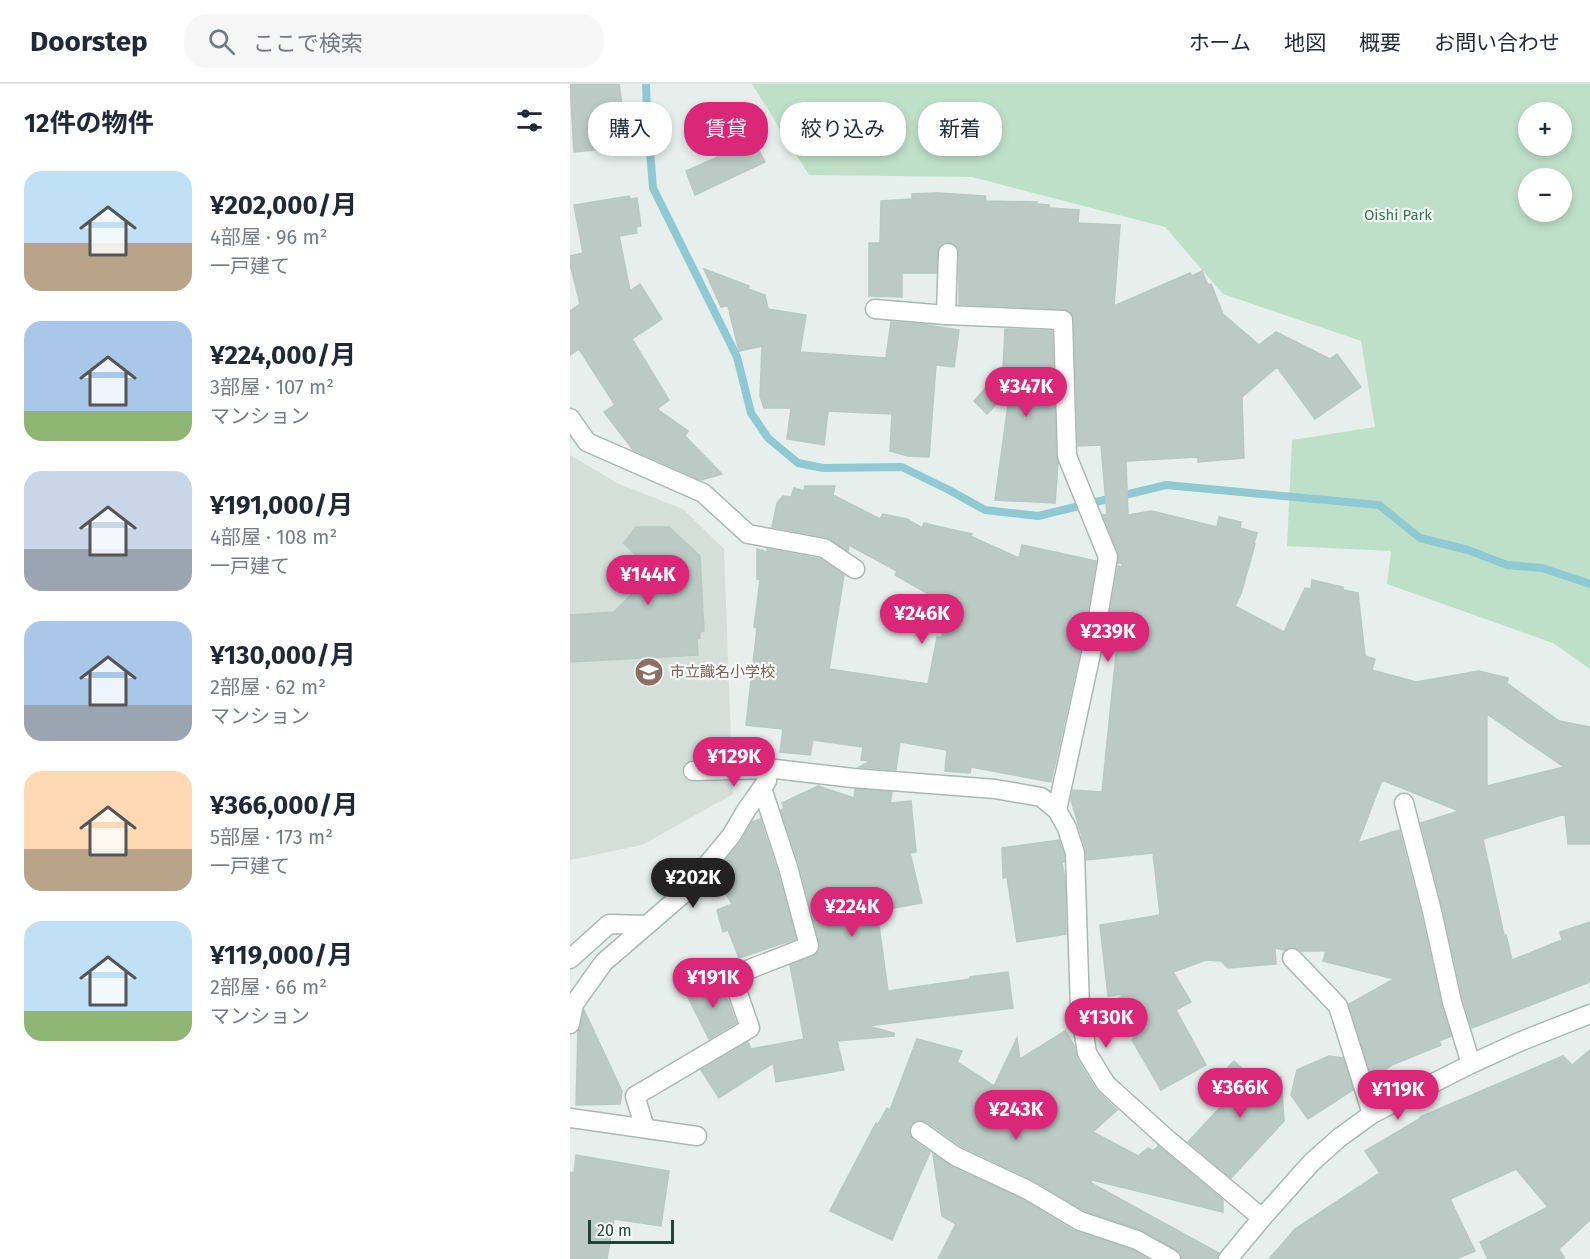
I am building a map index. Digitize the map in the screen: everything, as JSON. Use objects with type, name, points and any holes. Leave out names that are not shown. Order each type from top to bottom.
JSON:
[{"type":"street","points":[[946,315],[948,253]]},
{"type":"street","points":[[875,309],[946,315],[1064,320],[1067,456],[1108,557],[1095,635],[1057,810]]},
{"type":"street","points":[[570,418],[586,442],[703,493],[748,534],[824,548],[855,569]]},
{"type":"street","points":[[570,1024],[574,1005],[604,962],[683,894],[731,836],[775,769]]},
{"type":"street","points":[[693,771],[775,769],[853,778],[995,789],[1041,797],[1057,810],[1067,828],[1075,853],[1080,1009],[1087,1053],[1106,1084],[1167,1139],[1262,1218]]},
{"type":"street","points":[[645,1128],[635,1096],[750,1028],[732,976],[809,946],[788,867],[762,788]]},
{"type":"street","points":[[1404,803],[1452,1002],[1471,1064]]},
{"type":"street","points":[[570,959],[609,924],[647,925]]},
{"type":"street","points":[[1292,958],[1338,1006],[1372,1114]]},
{"type":"street","points":[[1228,1259],[1312,1162],[1339,1138],[1372,1114],[1471,1064],[1590,1014]]},
{"type":"street","points":[[570,1118],[697,1136]]},
{"type":"street","points":[[920,1131],[955,1156],[1028,1190],[1080,1221],[1137,1240],[1171,1259]]},
{"type":"shaded area","name":"市立識名小学校","points":[[570,455],[619,484],[683,509],[724,549],[733,794],[642,845],[570,860]]},
{"type":"green space","name":"Oishi Park","points":[[752,84],[1590,84],[1590,669],[1553,643],[1387,584],[1391,551],[1287,546],[1292,440],[1375,427],[1361,341],[1223,294],[1165,227],[972,177],[809,175],[797,156],[906,156],[906,102],[780,102],[780,129],[768,110],[768,102],[763,102]]},
{"type":"building","points":[[570,84],[619,84],[622,102],[588,102],[588,151],[574,152]]},
{"type":"building","points":[[762,156],[765,162],[695,195],[686,171],[718,157]]},
{"type":"building","points":[[912,194],[985,196],[986,201],[1037,202],[1037,204],[1049,205],[1049,208],[1079,210],[1078,223],[1120,225],[1114,306],[1190,273],[1192,276],[1202,271],[1208,285],[1211,284],[1223,314],[1259,345],[1276,332],[1330,359],[1337,354],[1361,387],[1315,419],[1277,367],[1242,397],[1244,458],[1198,462],[1198,457],[1126,461],[1128,515],[1152,511],[1217,527],[1219,517],[1241,522],[1240,528],[1257,533],[1241,594],[1235,606],[1284,632],[1305,588],[1311,589],[1312,580],[1343,587],[1343,590],[1358,593],[1365,656],[1375,659],[1372,670],[1416,682],[1479,671],[1508,678],[1507,683],[1559,721],[1590,727],[1590,844],[1568,844],[1565,814],[1483,839],[1504,935],[1506,935],[1512,960],[1562,940],[1560,932],[1590,922],[1590,982],[1472,1028],[1421,823],[1459,811],[1382,780],[1358,843],[1399,830],[1441,1004],[1451,1036],[1439,1041],[1441,1045],[1392,1065],[1372,1078],[1349,1004],[1394,979],[1323,961],[1326,951],[1301,951],[1295,947],[1284,950],[1275,948],[1276,964],[1228,968],[1221,961],[1206,960],[1173,972],[1191,1002],[1176,1010],[1206,1065],[1161,1090],[1113,1002],[1125,994],[1108,996],[1100,925],[1160,915],[1153,853],[1086,860],[1086,850],[1071,800],[1073,790],[1102,792],[1120,615],[1110,613],[1118,566],[1123,567],[1121,563],[1118,563],[1118,553],[1103,515],[1107,515],[1101,445],[1078,446],[1074,319],[1069,311],[1063,309],[959,304],[959,253],[958,248],[949,242],[942,243],[938,248],[936,273],[902,273],[902,297],[869,296],[869,243],[880,243],[881,201],[912,199]],"holes":[[[1487,714],[1564,767],[1487,786]]]},
{"type":"building","points":[[629,196],[630,199],[637,198],[641,226],[636,227],[637,233],[619,236],[630,291],[640,284],[662,319],[632,339],[669,400],[657,409],[688,431],[685,436],[722,474],[701,480],[633,450],[604,412],[615,405],[579,349],[570,355],[570,311],[580,304],[570,256],[583,253],[574,205]]},
{"type":"building","points":[[704,269],[749,286],[748,289],[765,295],[768,309],[806,315],[800,352],[886,358],[891,322],[959,330],[954,367],[936,365],[929,457],[908,456],[890,451],[892,414],[828,411],[824,445],[787,439],[791,408],[764,408],[760,396],[762,346],[739,351],[728,306],[721,307]]},
{"type":"building","points":[[1005,329],[1052,331],[1058,463],[1055,503],[995,500],[1010,390],[987,414],[974,401],[1003,368]]},
{"type":"building","points":[[805,486],[835,486],[833,495],[880,519],[883,514],[907,519],[922,528],[924,523],[972,534],[970,536],[1019,558],[1022,545],[1096,561],[1084,633],[1051,782],[971,767],[970,773],[945,771],[947,750],[900,742],[896,770],[859,767],[871,761],[861,760],[863,747],[813,740],[810,755],[780,752],[783,729],[746,725],[760,580],[757,579],[757,549],[820,559],[844,575],[829,669],[928,684],[937,637],[942,637],[946,604],[895,575],[897,571],[849,545],[848,551],[826,537],[772,527],[777,503],[783,496],[791,497],[794,488],[804,491]]},
{"type":"building","points":[[636,527],[669,527],[700,556],[704,631],[700,632],[700,638],[697,639],[698,655],[570,662],[570,615],[614,612],[639,587],[638,558],[624,543]]},
{"type":"building","points":[[818,786],[854,798],[855,789],[892,792],[890,803],[911,801],[916,852],[910,853],[922,903],[877,911],[888,991],[1008,972],[1013,1008],[868,1026],[894,1033],[894,1036],[837,1041],[844,1070],[776,1082],[773,1063],[719,1098],[701,1070],[748,1042],[751,1049],[804,1039],[790,965],[817,954],[820,944],[799,864],[781,810],[784,808],[782,803]]},
{"type":"building","points":[[760,819],[796,939],[739,958],[728,930],[723,932],[717,910],[732,904],[714,874],[740,843],[752,822]]},
{"type":"building","points":[[1059,840],[1064,855],[1064,862],[1062,862],[1065,880],[1066,934],[1017,942],[1007,877],[1003,878],[1002,848]]},
{"type":"building","points":[[719,981],[736,1023],[709,1039],[687,995]]},
{"type":"building","points":[[584,1010],[622,1091],[620,1104],[576,1105],[578,1031]]},
{"type":"building","points":[[1065,1031],[1074,1045],[1077,1059],[1096,1090],[1117,1110],[1093,1132],[1138,1156],[1148,1148],[1153,1151],[1158,1146],[1223,1200],[1223,1212],[1092,1180],[1091,1183],[1219,1253],[1217,1259],[1182,1259],[1176,1249],[1142,1230],[1085,1211],[1033,1180],[961,1146],[922,1120],[911,1124],[910,1135],[913,1140],[930,1152],[892,1240],[830,1211],[876,1123],[878,1124],[887,1108],[890,1110],[917,1039],[962,1051],[957,1062],[994,1086],[1017,1038],[1020,1059]]},
{"type":"building","points":[[1590,1050],[1590,1220],[1559,1249],[1565,1259],[1488,1259],[1480,1242],[1548,1207],[1516,1169],[1450,1199],[1475,1251],[1456,1259],[1269,1259],[1295,1229],[1380,1173],[1365,1151],[1420,1117],[1563,1056],[1572,1065]]},
{"type":"building","points":[[1329,1056],[1343,1058],[1353,1090],[1308,1119],[1291,1095],[1297,1070]]},
{"type":"building","points":[[1234,1061],[1261,1085],[1281,1077],[1284,1121],[1231,1178],[1188,1142],[1226,1101],[1210,1086]]},
{"type":"building","points":[[933,1154],[950,1166],[1023,1200],[1074,1231],[1132,1250],[1148,1259],[938,1259],[956,1224],[942,1216]]},
{"type":"building","points":[[576,1155],[669,1171],[661,1226],[614,1219],[607,1259],[570,1259],[570,1172],[574,1173]]},
{"type":"waterway","points":[[646,84],[653,188],[737,357],[751,413],[768,438],[798,463],[823,468],[902,467],[985,510],[1038,516],[1166,485],[1379,505],[1420,538],[1468,550],[1507,565],[1542,568],[1590,584]]},
{"type":"place","name":"市立識名小学校","points":[[649,672]]}]
